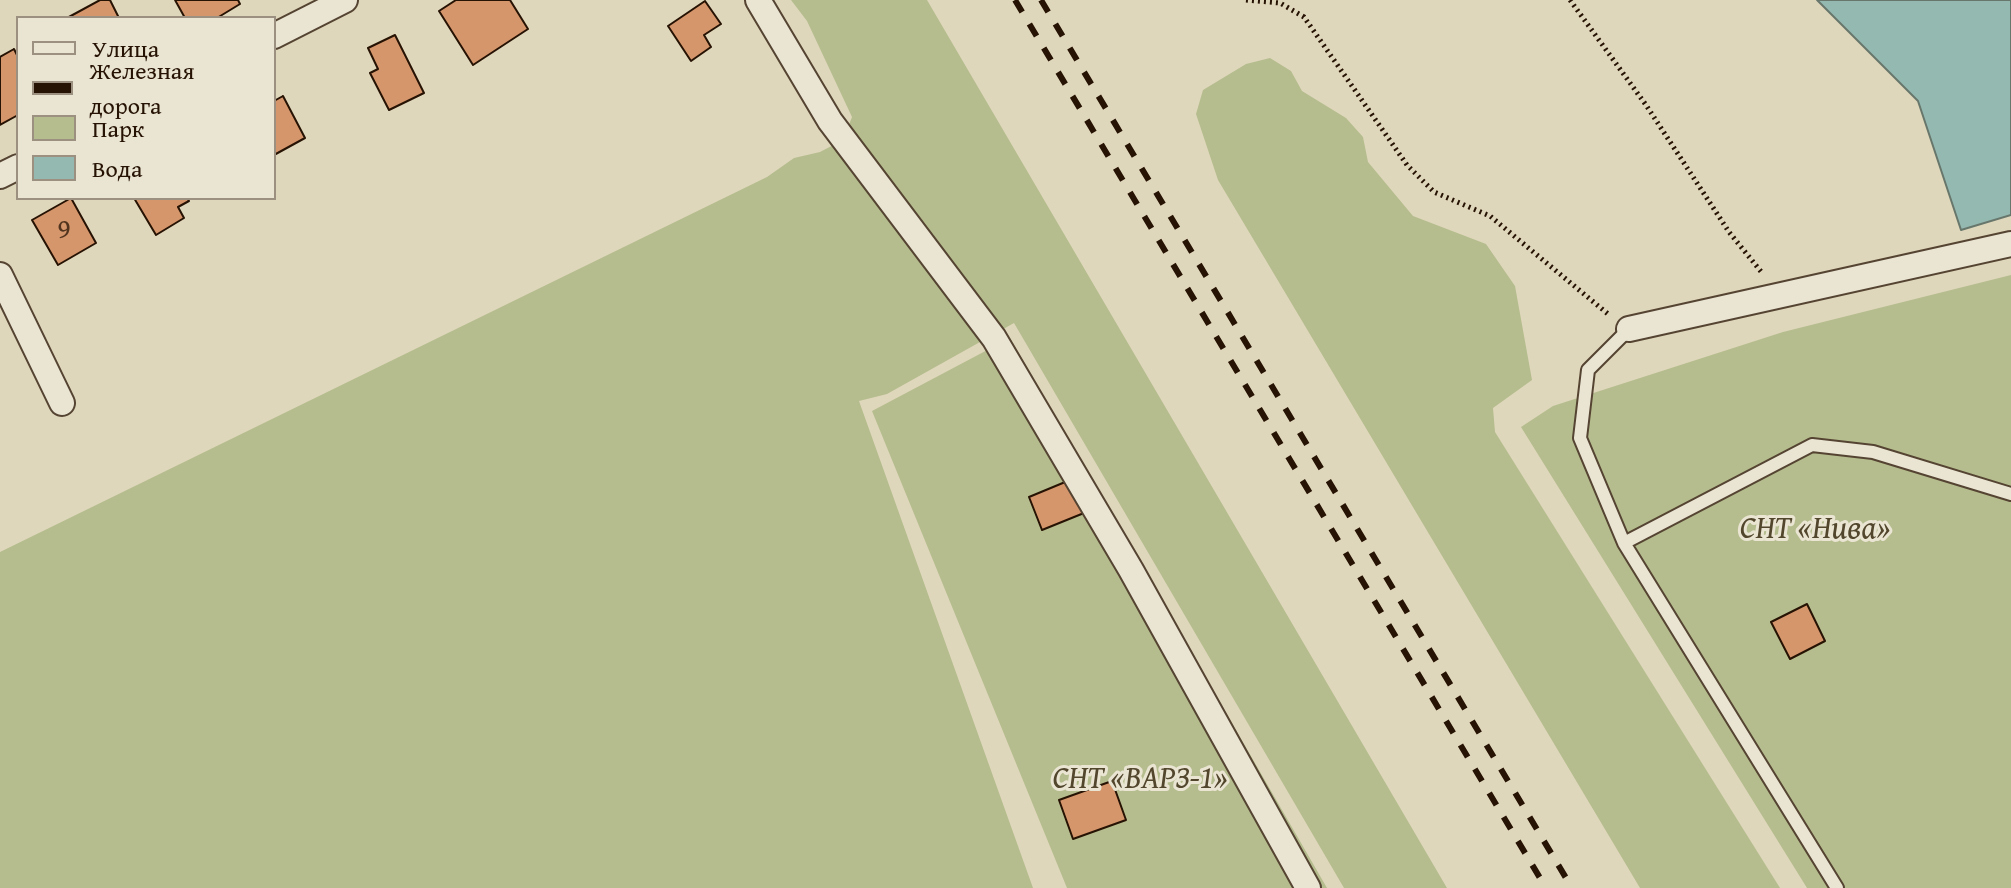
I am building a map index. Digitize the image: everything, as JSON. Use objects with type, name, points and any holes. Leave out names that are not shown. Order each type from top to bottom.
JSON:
[{"type":"street","points":[[276,35],[345,0]]},
{"type":"street","points":[[758,0],[830,121],[994,338],[1131,570],[1308,888]]},
{"type":"street","points":[[1629,329],[2011,244]]},
{"type":"street","points":[[0,275],[62,403]]},
{"type":"lane","points":[[1629,329],[1588,370],[1580,438],[1624,543],[1837,888]]},
{"type":"lane","points":[[1624,543],[1812,445],[1873,452],[2011,494]]},
{"type":"path","points":[[1246,0],[1280,3],[1304,17],[1407,165],[1434,192],[1490,216],[1567,283],[1629,329]]},
{"type":"path","points":[[1570,0],[1646,105],[1729,232],[1781,296]]},
{"type":"green space","points":[[791,0],[927,0],[1447,888],[1344,888],[1014,323],[887,394],[859,401],[1033,888],[0,888],[0,552],[767,177],[794,158],[820,152],[843,140],[852,117],[807,21]]},
{"type":"green space","points":[[1270,58],[1291,71],[1302,91],[1346,118],[1363,137],[1368,162],[1413,216],[1486,244],[1515,286],[1532,380],[1493,408],[1495,432],[1780,888],[1640,888],[1218,180],[1196,114],[1203,90],[1246,64]]},
{"type":"green space","name":"СНТ «Нива»","points":[[2011,275],[2011,888],[1807,888],[1521,427],[1553,406],[1783,332]]},
{"type":"green space","name":"СНТ «ВАРЗ-1»","points":[[1010,338],[1327,888],[1067,888],[872,411]]},
{"type":"water","points":[[1817,0],[2011,0],[2011,215],[1961,230],[1918,101]]},
{"type":"building","points":[[100,0],[110,0],[118,16],[71,16]]},
{"type":"building","points":[[175,0],[238,0],[240,4],[220,16],[184,16]]},
{"type":"building","points":[[456,0],[510,0],[528,29],[473,65],[439,11]]},
{"type":"building","points":[[705,1],[721,24],[704,35],[711,47],[691,61],[668,26]]},
{"type":"building","points":[[395,35],[424,93],[389,110],[370,73],[378,69],[368,48]]},
{"type":"building","points":[[14,49],[16,53],[16,116],[0,125],[0,57]]},
{"type":"building","points":[[283,96],[305,138],[276,154],[276,100]]},
{"type":"building","points":[[72,200],[96,243],[58,265],[32,220]]},
{"type":"building","points":[[135,200],[188,200],[178,207],[184,218],[156,235]]},
{"type":"building","points":[[1070,480],[1084,513],[1042,530],[1029,497]]},
{"type":"building","points":[[1807,604],[1825,641],[1790,659],[1771,622]]},
{"type":"building","points":[[1112,781],[1126,820],[1073,839],[1059,800]]},
{"type":"railway","points":[[1015,0],[1546,888]]},
{"type":"railway","points":[[1041,0],[1572,888]]}]
